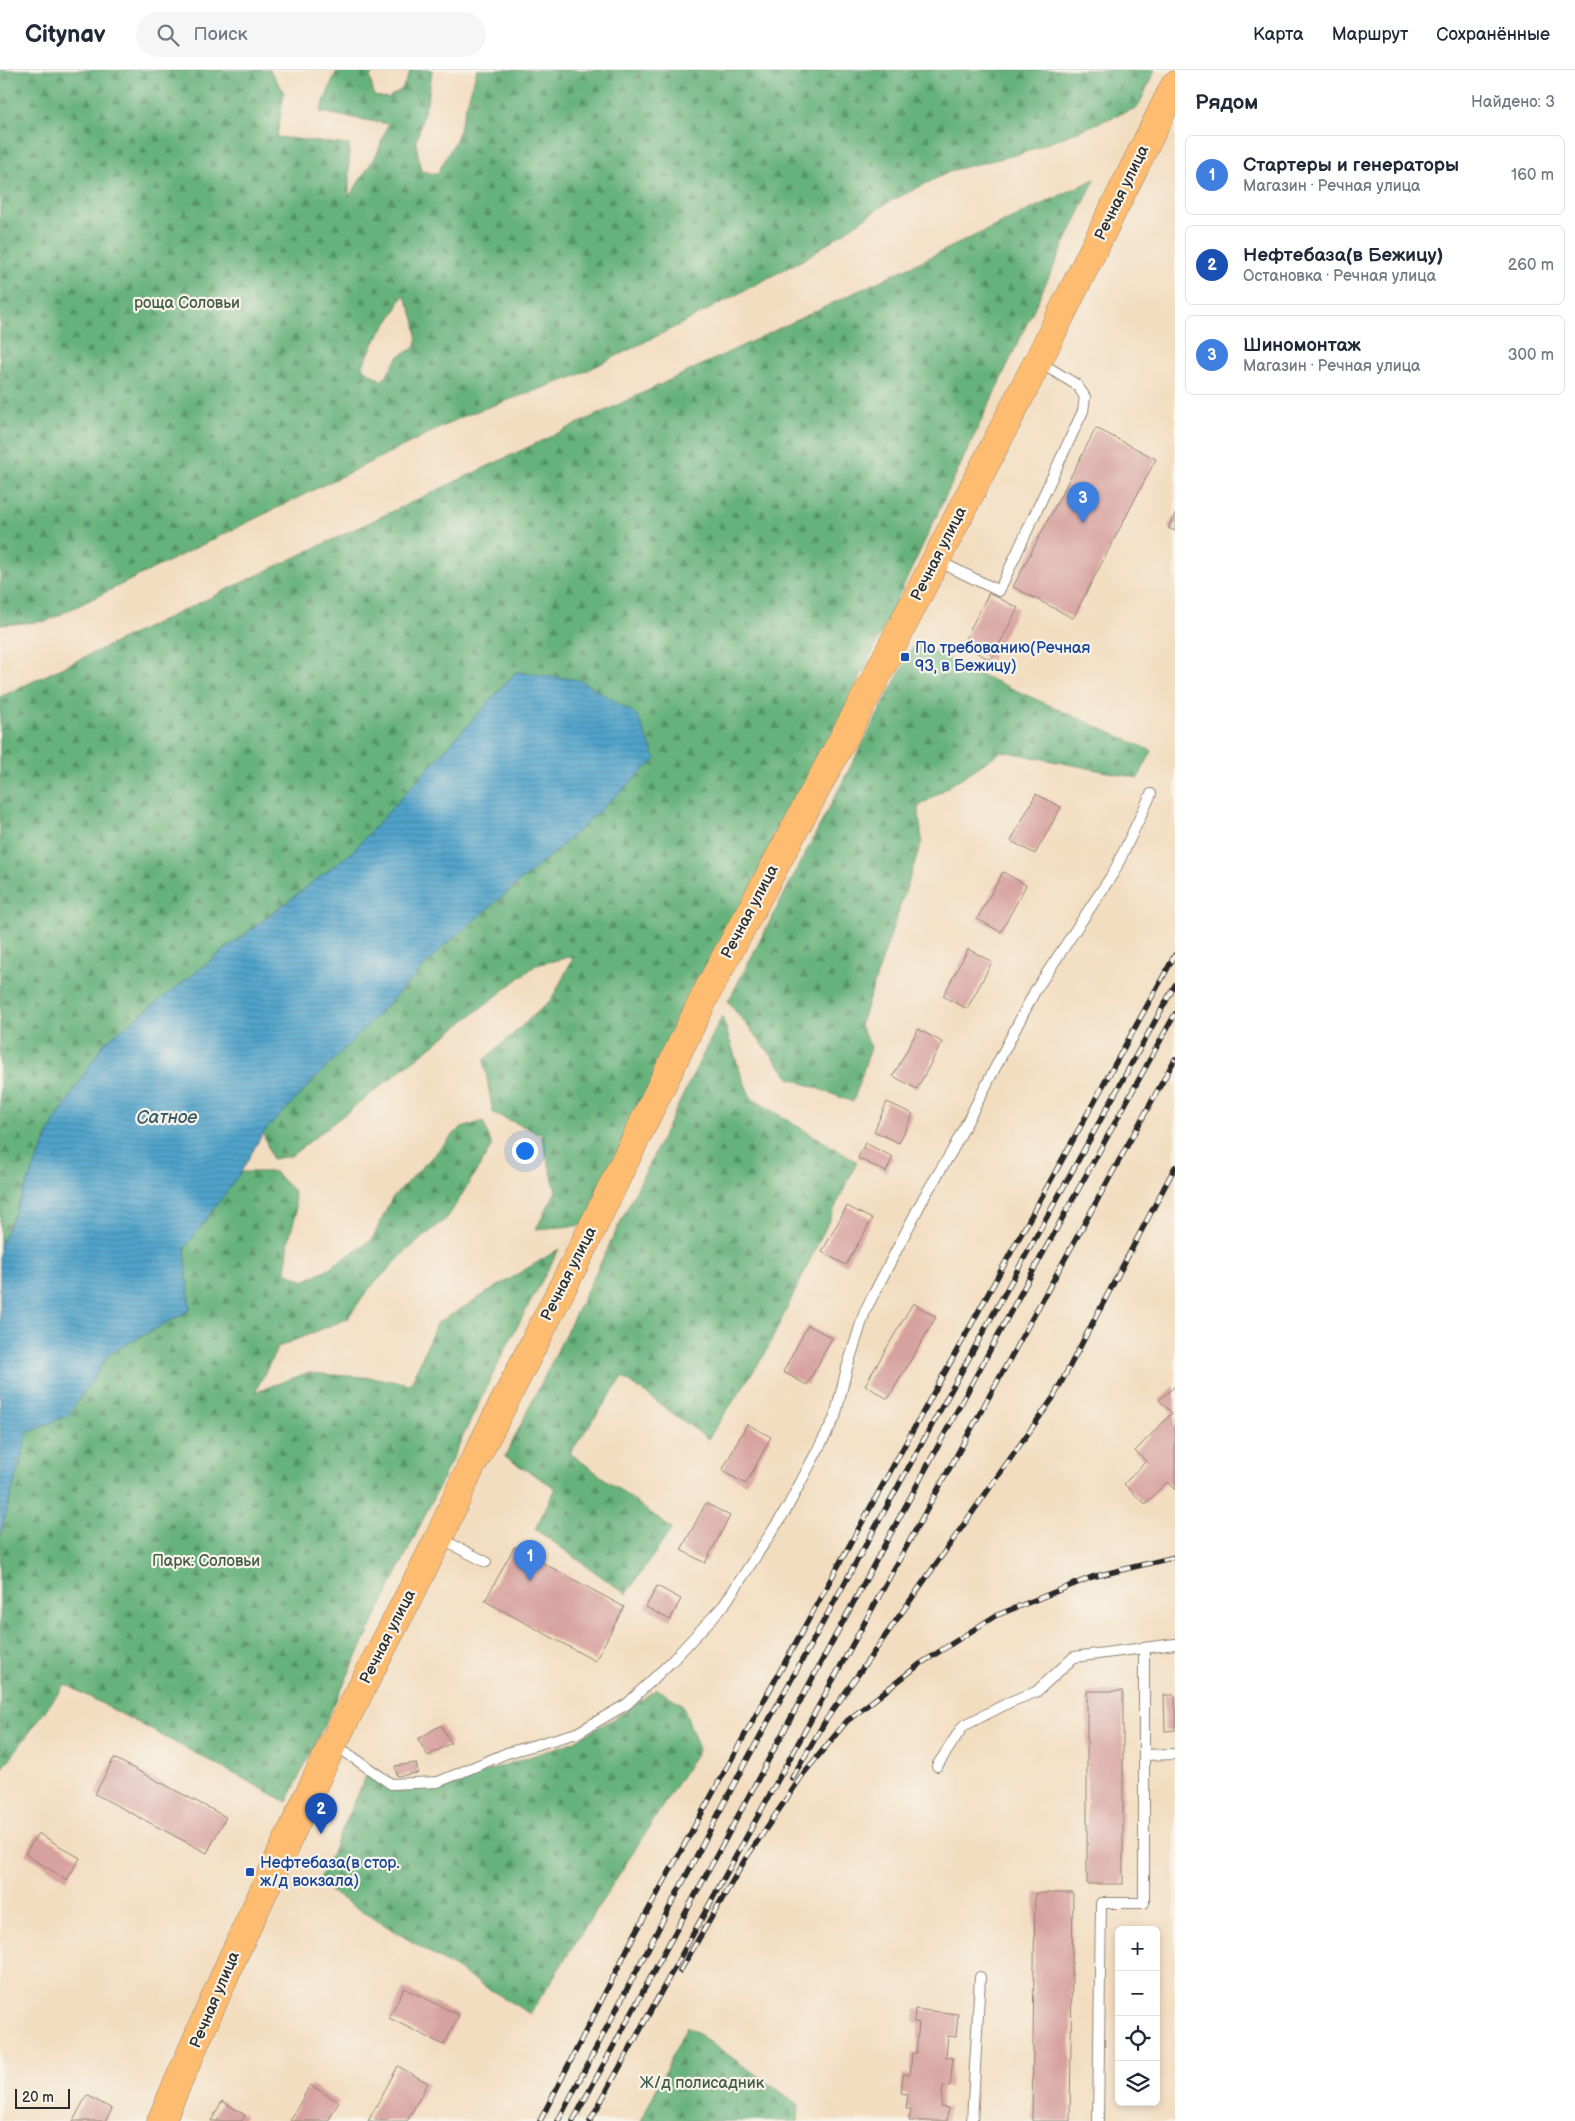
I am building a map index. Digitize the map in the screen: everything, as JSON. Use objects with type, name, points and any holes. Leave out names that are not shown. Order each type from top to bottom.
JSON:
[{"type":"main road","name":"Речная улица","points":[[162,2121],[232,1959],[333,1743],[438,1538],[465,1479],[580,1252],[708,990],[874,683],[1175,86]]},
{"type":"lane","points":[[936,560],[999,590],[1083,411],[1085,397],[1076,385],[1038,361]]},
{"type":"lane","points":[[333,1743],[391,1784],[438,1782],[507,1753],[577,1733],[626,1704],[672,1661],[724,1605],[786,1510],[835,1417],[846,1368],[865,1310],[924,1197],[952,1151],[1035,991],[1114,872],[1152,794]]},
{"type":"lane","points":[[438,1538],[486,1562]]},
{"type":"lane","points":[[937,1766],[963,1726],[1012,1701],[1036,1692],[1074,1658],[1175,1644]]},
{"type":"lane","points":[[1098,2121],[1101,1903],[1144,1903],[1144,1647]]},
{"type":"lane","points":[[1145,1754],[1175,1754]]},
{"type":"lane","points":[[972,2121],[980,1977]]},
{"type":"green space","name":"роща Соловьи","points":[[0,70],[270,70],[284,93],[277,137],[349,145],[349,197],[377,154],[388,124],[320,112],[337,70],[375,70],[370,77],[374,96],[388,98],[402,89],[411,70],[432,70],[429,94],[416,142],[421,171],[437,174],[456,140],[477,70],[1155,70],[1138,107],[1023,153],[953,170],[887,203],[806,258],[681,324],[574,377],[466,415],[47,621],[0,625]],"holes":[[[403,295],[407,301],[415,326],[416,347],[399,356],[382,381],[362,368],[373,344],[394,313]]]},
{"type":"green space","points":[[1095,179],[862,674],[586,1225],[536,1229],[556,1191],[541,1134],[493,1113],[484,1060],[552,999],[574,956],[536,965],[291,1156],[272,1159],[263,1133],[445,945],[557,850],[590,818],[516,672],[352,852],[104,1043],[54,1122],[0,1246],[0,697]]},
{"type":"green space","points":[[915,643],[988,678],[1152,751],[1138,778],[1002,751],[918,807],[922,841],[860,1026],[871,1047],[853,1102],[790,1078],[728,1002]]},
{"type":"green space","points":[[722,1016],[740,1072],[751,1098],[857,1162],[765,1354],[708,1439],[623,1377],[570,1453],[672,1529],[626,1594],[535,1529],[556,1488],[505,1457]]},
{"type":"green space","name":"Парк: Соловьи","points":[[483,1121],[492,1146],[448,1217],[406,1251],[368,1290],[349,1318],[278,1347],[255,1392],[307,1373],[375,1378],[411,1384],[436,1324],[559,1249],[502,1355],[287,1802],[65,1684],[0,1772],[0,1536],[28,1433],[69,1415],[109,1354],[190,1310],[185,1248],[241,1172],[275,1172],[294,1191],[296,1214],[289,1238],[286,1272],[304,1281],[329,1268],[372,1240],[392,1198],[459,1129]]},
{"type":"green space","points":[[657,1689],[682,1704],[699,1749],[530,2014],[318,1884],[367,1774],[389,1787],[441,1787],[573,1742],[623,1713]]},
{"type":"green space","name":"Ж/д полисадник","points":[[687,2026],[799,2105],[798,2121],[641,2121]]},
{"type":"water","name":"Сатное","points":[[516,672],[580,680],[637,715],[656,759],[557,850],[445,945],[263,1133],[241,1172],[185,1248],[190,1310],[109,1354],[69,1415],[28,1433],[0,1536],[0,1246],[54,1122],[104,1043],[352,852]]},
{"type":"building","points":[[1096,428],[1156,459],[1073,618],[1013,587]]},
{"type":"building","points":[[1175,514],[1175,531],[1168,528]]},
{"type":"building","points":[[989,593],[1018,608],[991,660],[962,645]]},
{"type":"building","points":[[1036,794],[1061,807],[1035,854],[1011,841]]},
{"type":"building","points":[[1003,872],[1026,885],[1001,932],[977,919]]},
{"type":"building","points":[[968,949],[992,962],[967,1009],[943,996]]},
{"type":"building","points":[[918,1029],[942,1042],[917,1089],[893,1076]]},
{"type":"building","points":[[887,1102],[913,1114],[899,1143],[874,1131]]},
{"type":"building","points":[[865,1143],[893,1157],[886,1172],[858,1158]]},
{"type":"building","points":[[847,1206],[872,1219],[846,1265],[822,1252]]},
{"type":"building","points":[[913,1303],[936,1317],[888,1399],[865,1385]]},
{"type":"building","points":[[808,1325],[832,1338],[807,1385],[783,1372]]},
{"type":"building","points":[[1175,1386],[1175,1490],[1167,1482],[1145,1504],[1124,1484],[1146,1461],[1135,1451],[1172,1413],[1159,1400]]},
{"type":"building","points":[[747,1424],[771,1437],[746,1484],[722,1471]]},
{"type":"building","points":[[706,1503],[730,1516],[705,1563],[681,1550]]},
{"type":"building","points":[[514,1547],[624,1607],[595,1661],[485,1601]]},
{"type":"building","points":[[657,1586],[681,1599],[670,1620],[646,1607]]},
{"type":"building","points":[[1087,1691],[1123,1691],[1123,1884],[1087,1884]]},
{"type":"building","points":[[1164,1695],[1175,1695],[1175,1730],[1165,1731]]},
{"type":"building","points":[[441,1725],[451,1743],[428,1756],[418,1739]]},
{"type":"building","points":[[114,1758],[226,1817],[207,1853],[95,1794]]},
{"type":"building","points":[[416,1763],[418,1773],[397,1776],[395,1766]]},
{"type":"building","points":[[38,1833],[80,1858],[67,1880],[25,1854]]},
{"type":"building","points":[[1035,1893],[1073,1893],[1070,2121],[1032,2121]]},
{"type":"building","points":[[404,1988],[459,2015],[444,2045],[389,2018]]},
{"type":"building","points":[[915,2009],[958,2014],[956,2037],[948,2036],[946,2057],[953,2058],[950,2087],[943,2086],[941,2107],[948,2108],[947,2121],[909,2121],[911,2109],[906,2109],[908,2094],[901,2093],[903,2074],[910,2075],[912,2053],[916,2053],[919,2023],[914,2022]]},
{"type":"building","points":[[398,2066],[428,2083],[407,2121],[368,2121]]},
{"type":"building","points":[[310,2085],[339,2102],[328,2121],[290,2121]]},
{"type":"building","points":[[87,2095],[112,2109],[105,2121],[73,2121]]},
{"type":"building","points":[[222,2101],[245,2115],[242,2121],[211,2121]]},
{"type":"railway","points":[[540,2121],[634,1936],[1175,955]]},
{"type":"railway","points":[[558,2121],[743,1767],[1175,985]]},
{"type":"railway","points":[[573,2121],[1010,1313],[1175,1014]]},
{"type":"railway","points":[[590,2121],[1175,1059]]},
{"type":"railway","points":[[792,1778],[826,1720],[1053,1398],[1175,1167]]},
{"type":"railway","points":[[680,1971],[746,1858],[804,1773],[847,1721],[920,1664],[995,1616],[1092,1577],[1175,1557]]},
{"type":"place","name":"Шиномонтаж","points":[[1083,523]]},
{"type":"place","name":"По требованию(Речная 93, в Бежицу)","points":[[905,657]]},
{"type":"place","name":"Стартеры и генераторы","points":[[530,1581]]},
{"type":"place","name":"Нефтебаза(в Бежицу)","points":[[321,1834]]},
{"type":"place","name":"Нефтебаза(в стор. ж/д вокзала)","points":[[250,1872]]}]
